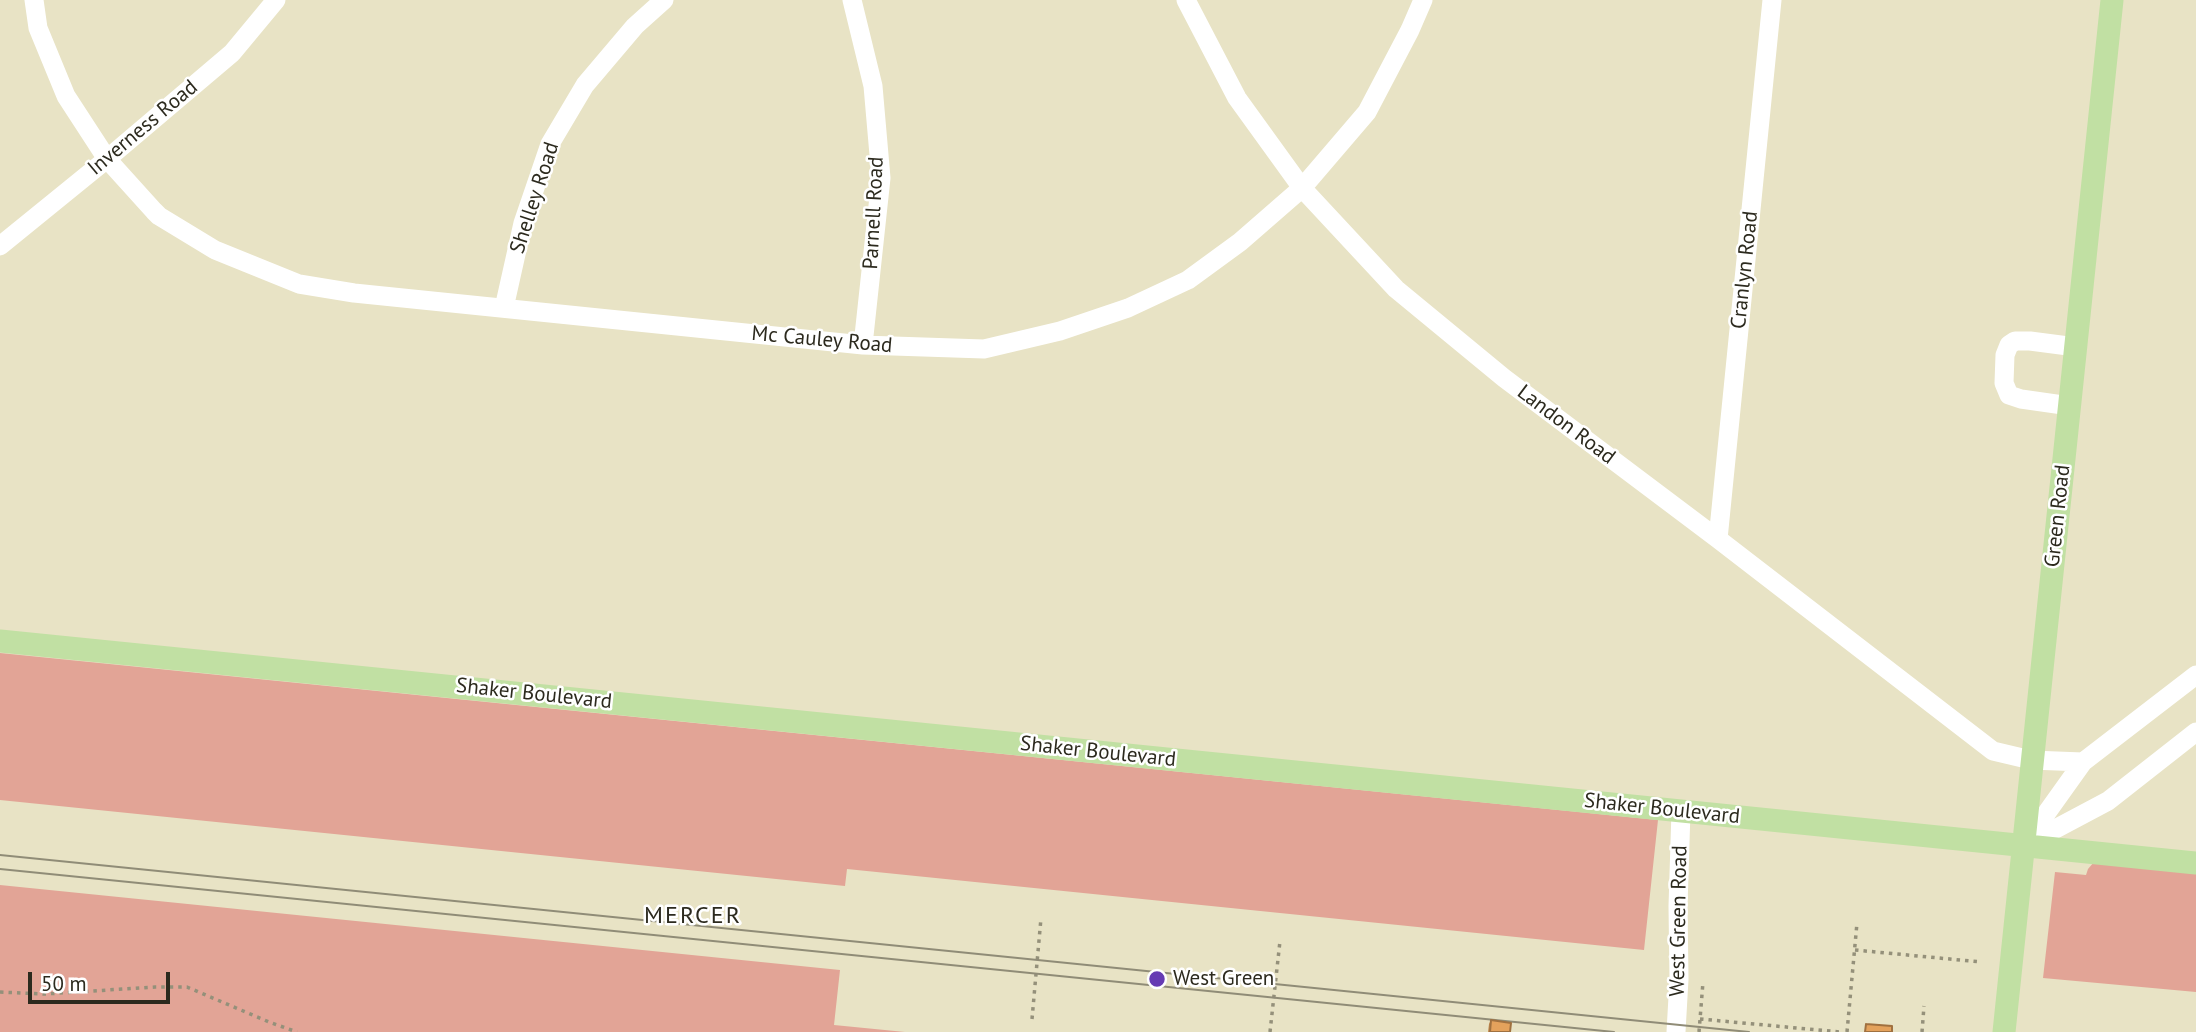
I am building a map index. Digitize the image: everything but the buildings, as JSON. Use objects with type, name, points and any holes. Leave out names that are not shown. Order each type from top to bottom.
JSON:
[{"type":"main road","name":"Green Road","points":[[2004,1032],[2112,0]]},
{"type":"main road","name":"Shaker Boulevard","points":[[0,641],[2196,863]]},
{"type":"street","name":"Mc Cauley Road","points":[[34,0],[38,29],[66,96],[107,159],[159,216],[215,250],[299,284],[354,293],[863,345],[984,349],[1060,331],[1128,308],[1188,280],[1240,242],[1302,188],[1367,112],[1423,0]]},
{"type":"street","name":"Inverness Road","points":[[0,246],[232,53],[276,0]]},
{"type":"street","name":"Shelley Road","points":[[504,308],[523,223],[550,144],[585,85],[635,26],[664,0]]},
{"type":"street","name":"Parnell Road","points":[[852,0],[873,86],[881,178],[863,345]]},
{"type":"street","name":"Landon Road","points":[[1186,0],[1237,98],[1302,188],[1396,289],[1504,378],[1988,747],[2008,756],[2031,760],[2082,762]]},
{"type":"street","name":"Cranlyn Road","points":[[1718,539],[1772,0]]},
{"type":"street","points":[[2070,406],[2009,395],[2004,383],[2005,355],[2009,345],[2015,341],[2076,347]]},
{"type":"street","points":[[2023,846],[2082,762],[2196,675]]},
{"type":"street","points":[[2023,846],[2108,801],[2196,732]]},
{"type":"street","name":"West Green Road","points":[[1676,1032],[1681,811]]},
{"type":"path","points":[[1032,1019],[1041,918]]},
{"type":"path","points":[[1847,1032],[1857,923]]},
{"type":"path","points":[[1269,1032],[1280,941]]},
{"type":"path","points":[[1855,950],[1981,962]]},
{"type":"path","points":[[1699,1032],[1703,982]]},
{"type":"path","points":[[0,992],[45,994],[187,987],[297,1032]]},
{"type":"path","points":[[1922,1032],[1924,1006]]},
{"type":"path","points":[[1700,1019],[1840,1032]]},
{"type":"shaded area","points":[[0,653],[1658,820],[1644,950],[847,869],[845,886],[0,800]]},
{"type":"shaded area","points":[[2101,854],[2196,863],[2196,992],[2043,978],[2055,872],[2086,875]]},
{"type":"shaded area","points":[[0,885],[840,970],[834,1025],[905,1032],[0,1032]]},
{"type":"tram line","points":[[0,855],[1749,1032]]},
{"type":"tram line","points":[[0,869],[1614,1032]]},
{"type":"place","name":"West Green","points":[[1157,979]]},
{"type":"district","name":"MERCER","points":[[693,916]]}]
